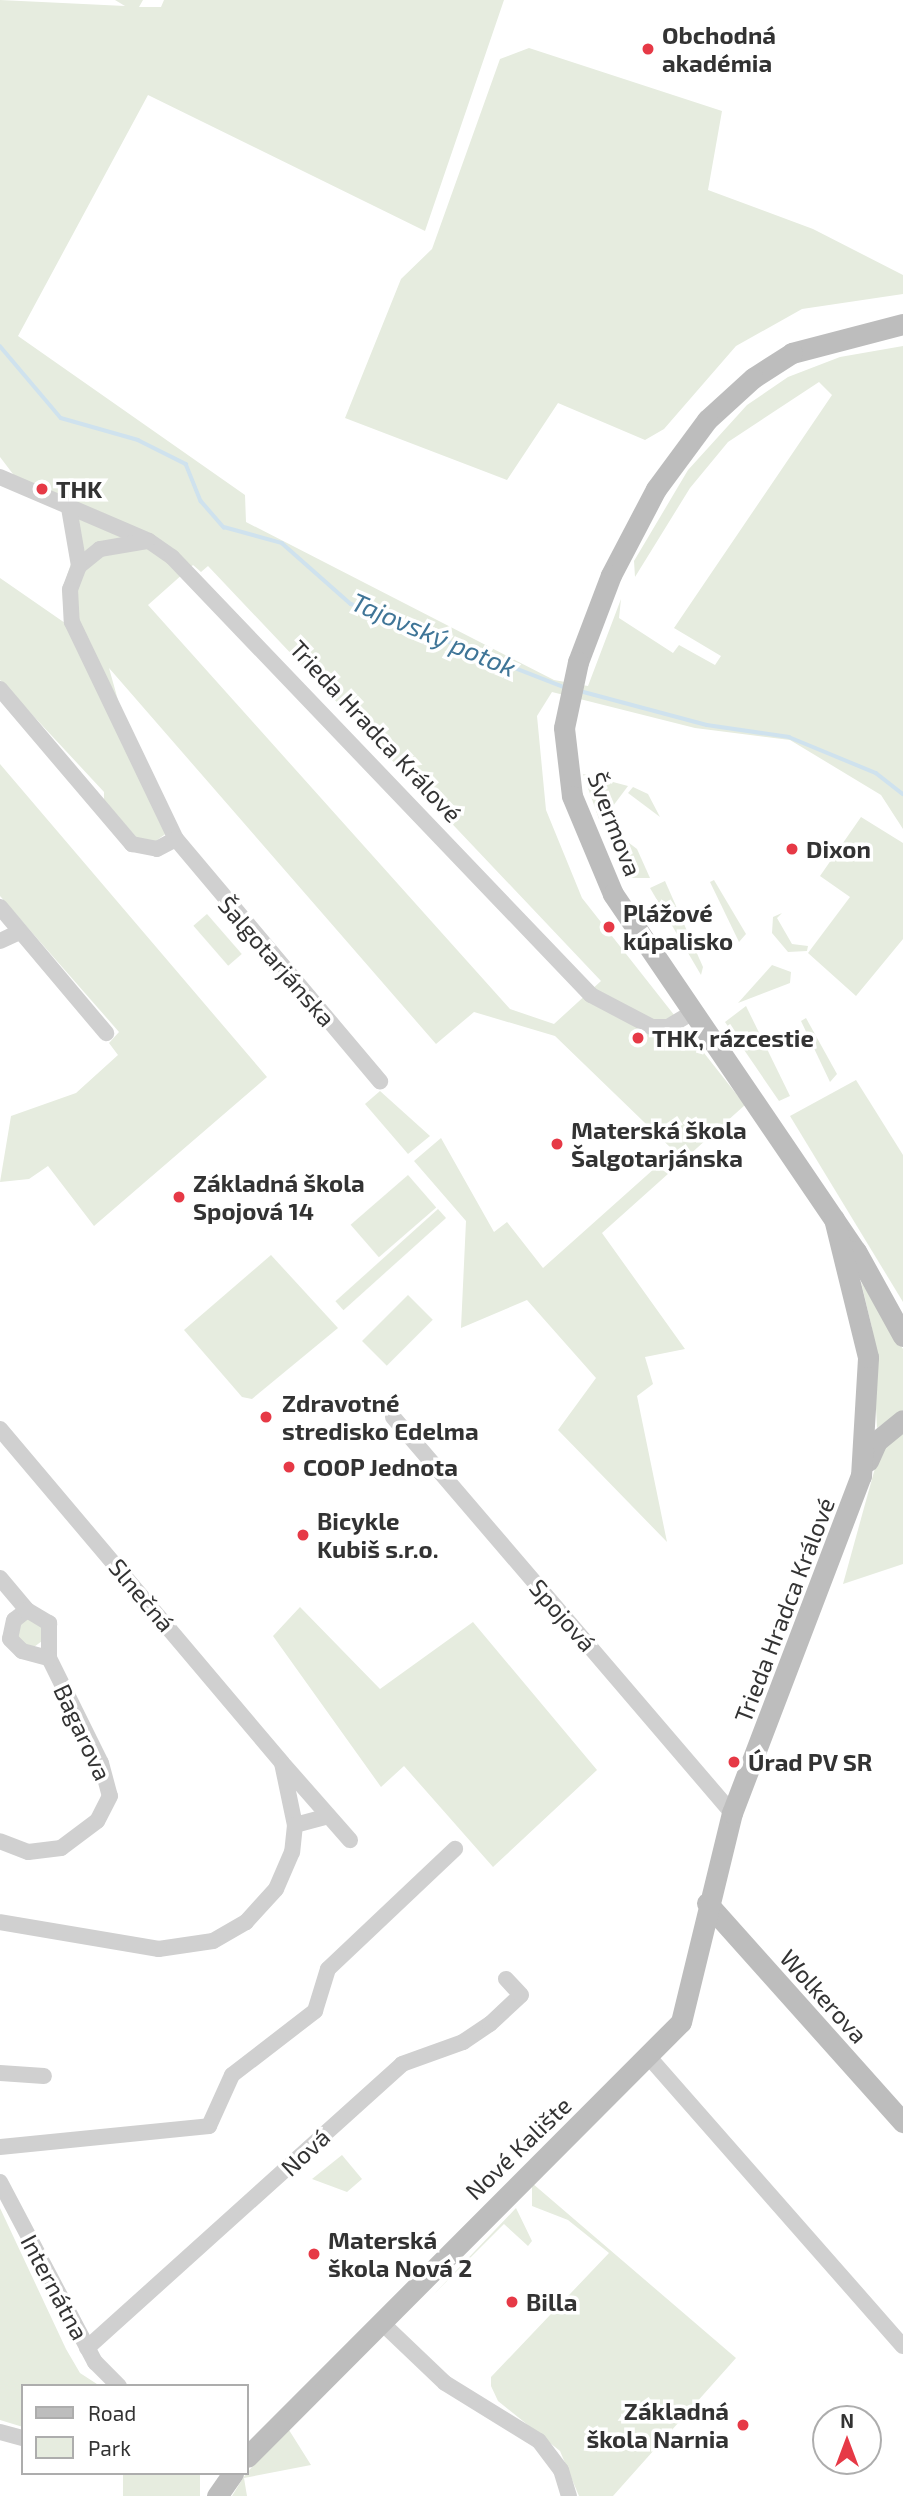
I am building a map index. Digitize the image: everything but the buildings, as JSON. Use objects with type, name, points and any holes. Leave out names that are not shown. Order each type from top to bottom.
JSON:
[{"type":"street","name":"Švermova","points":[[903,324],[792,353],[753,377],[707,421],[656,489],[621,553],[571,690],[567,771],[590,848],[613,894],[834,1219],[903,1336]]},
{"type":"street","name":"Trieda Hradca Králové","points":[[0,477],[149,541],[218,601],[592,995],[652,1027],[668,1027],[695,1012]]},
{"type":"street","name":"Šalgotarjánska","points":[[69,508],[79,566],[70,589],[72,622],[176,839],[380,1081]]},
{"type":"street","points":[[79,566],[100,549],[149,541]]},
{"type":"street","points":[[0,690],[132,844],[157,849],[176,839]]},
{"type":"street","points":[[0,908],[106,1033]]},
{"type":"street","points":[[0,941],[19,932]]},
{"type":"street","name":"Trieda Hradca Králové","points":[[685,2014],[707,1903],[732,1813],[861,1476],[868,1357],[834,1219]]},
{"type":"street","name":"Spojová","points":[[393,1417],[732,1813]]},
{"type":"street","points":[[861,1476],[877,1441],[903,1420]]},
{"type":"street","name":"Slnečná","points":[[0,1429],[349,1840]]},
{"type":"street","name":"Bagarova","points":[[0,1578],[27,1610],[50,1623],[49,1658],[101,1763],[110,1796],[97,1821],[61,1849],[28,1852],[0,1841]]},
{"type":"street","name":"Bagarova","points":[[27,1610],[14,1620],[10,1639],[22,1651],[49,1658]]},
{"type":"street","name":"Slnečná","points":[[0,1922],[159,1949],[213,1941],[246,1922],[276,1889],[292,1852],[295,1825],[282,1763]]},
{"type":"street","points":[[295,1825],[328,1816]]},
{"type":"street","points":[[0,2147],[192,2131],[209,2126],[243,2063],[315,2011],[328,1969],[455,1849]]},
{"type":"street","name":"Wolkerova","points":[[707,1903],[903,2122]]},
{"type":"street","name":"Nová","points":[[87,2348],[402,2064],[463,2042],[490,2024],[521,1995],[506,1979]]},
{"type":"street","name":"Nové Kalište","points":[[248,2457],[648,2056],[685,2014]]},
{"type":"street","points":[[648,2056],[903,2346]]},
{"type":"street","points":[[0,2073],[44,2076]]},
{"type":"street","name":"Internátna","points":[[0,2182],[87,2348],[117,2384]]},
{"type":"street","points":[[381,2322],[445,2383],[539,2441],[561,2470],[569,2496]]},
{"type":"street","points":[[0,2432],[21,2437]]},
{"type":"street","points":[[217,2496],[229,2475]]},
{"type":"green space","points":[[0,0],[125,6],[115,0],[143,0],[139,7],[161,7],[164,0],[504,0],[425,231],[148,95],[18,336],[245,495],[246,522],[554,680],[588,686],[621,599],[619,618],[673,653],[679,645],[715,665],[721,656],[674,628],[832,395],[819,382],[728,442],[690,488],[635,577],[634,561],[688,470],[747,405],[788,377],[840,357],[903,346],[903,829],[881,795],[790,740],[695,728],[552,692],[537,716],[546,810],[582,898],[745,1105],[602,1233],[685,1349],[645,1357],[653,1384],[637,1396],[667,1542],[558,1430],[596,1378],[527,1300],[461,1328],[466,1221],[414,1161],[441,1138],[494,1232],[507,1222],[543,1268],[674,1151],[555,1036],[474,1012],[436,1044],[109,668],[123,718],[175,827],[153,843],[137,838],[104,800],[104,792],[0,680],[0,578],[65,623],[62,590],[72,561],[75,503],[16,478],[0,457]],"holes":[[[193,565],[201,572],[208,566],[601,981],[554,1024],[510,1009],[148,605]]]},
{"type":"green space","points":[[529,48],[722,111],[708,190],[813,229],[903,275],[903,294],[802,309],[736,346],[664,429],[645,440],[558,403],[507,480],[345,418],[401,279],[432,249],[500,59]]},
{"type":"green space","points":[[0,764],[267,1077],[94,1226],[48,1166],[29,1179],[0,1182],[11,1116],[76,1093],[118,1055],[109,1043],[119,1032],[0,896]]},
{"type":"green space","points":[[583,774],[628,786],[604,818],[599,819]]},
{"type":"green space","points":[[633,787],[648,794],[660,817],[628,793]]},
{"type":"green space","points":[[861,817],[903,843],[903,939],[856,996],[808,953],[850,897],[820,876]]},
{"type":"green space","points":[[604,824],[637,849],[650,878],[630,878]]},
{"type":"green space","points":[[714,880],[746,934],[739,942],[710,882]]},
{"type":"green space","points":[[665,881],[703,967],[701,975],[650,888]]},
{"type":"green space","points":[[782,913],[777,918],[792,944],[808,946],[807,951],[788,952],[772,933],[773,917]]},
{"type":"green space","points":[[207,914],[242,954],[228,966],[193,926]]},
{"type":"green space","points":[[772,965],[791,972],[790,983],[738,1003]]},
{"type":"green space","points":[[746,1006],[790,1096],[779,1101],[725,1022]]},
{"type":"green space","points":[[806,1018],[837,1074],[830,1082],[801,1021]]},
{"type":"green space","points":[[856,1080],[903,1155],[903,1302],[790,1116]]},
{"type":"green space","points":[[380,1091],[430,1136],[408,1154],[365,1104]]},
{"type":"green space","points":[[408,1175],[436,1207],[379,1257],[351,1225]]},
{"type":"green space","points":[[438,1209],[446,1218],[343,1310],[335,1301]]},
{"type":"green space","points":[[271,1255],[338,1328],[252,1399],[242,1397],[184,1330]]},
{"type":"green space","points":[[861,1282],[903,1349],[903,1410],[877,1428],[872,1328]]},
{"type":"green space","points":[[408,1295],[433,1320],[387,1366],[362,1341]]},
{"type":"green space","points":[[903,1427],[903,1564],[843,1584],[880,1450]]},
{"type":"green space","points":[[300,1607],[380,1689],[473,1622],[597,1770],[493,1867],[404,1766],[381,1787],[273,1636]]},
{"type":"green space","points":[[25,1617],[43,1624],[42,1641],[34,1647],[19,1644],[15,1628]]},
{"type":"green space","points":[[342,2155],[362,2179],[347,2192],[312,2179]]},
{"type":"green space","points":[[532,2183],[736,2358],[613,2496],[579,2496],[560,2451],[498,2401],[491,2386],[491,2377],[609,2253],[568,2220],[532,2206]]},
{"type":"green space","points":[[0,2208],[66,2349],[80,2373],[97,2384],[21,2384],[21,2426],[0,2420]]},
{"type":"green space","points":[[516,2208],[532,2241],[528,2246],[504,2224],[435,2293]]},
{"type":"green space","points":[[289,2430],[311,2465],[244,2478],[247,2496],[232,2496],[243,2478],[265,2451]]},
{"type":"green space","points":[[123,2475],[200,2475],[200,2496],[123,2496]]},
{"type":"waterway","name":"Tajovský potok","points":[[0,346],[61,418],[138,440],[186,464],[201,501],[224,527],[282,543],[351,604],[566,688]]},
{"type":"waterway","name":"Tajovský potok","points":[[580,691],[707,725],[789,737],[876,773],[903,794]]},
{"type":"place","name":"Obchodná akadémia","points":[[648,49]]},
{"type":"place","name":"THK","points":[[42,489]]},
{"type":"place","name":"Dixon","points":[[792,849]]},
{"type":"place","name":"Plážové kúpalisko","points":[[609,927]]},
{"type":"place","name":"THK, rázcestie","points":[[638,1038]]},
{"type":"place","name":"Materská škola Šalgotarjánska","points":[[557,1144]]},
{"type":"place","name":"Základná škola Spojová 14","points":[[179,1197]]},
{"type":"place","name":"Zdravotné stredisko Edelma","points":[[266,1417]]},
{"type":"place","name":"COOP Jednota","points":[[289,1467]]},
{"type":"place","name":"Bicykle Kubiš s.r.o.","points":[[303,1535]]},
{"type":"place","name":"Úrad PV SR","points":[[734,1762]]},
{"type":"place","name":"Materská škola Nová 2","points":[[314,2254]]},
{"type":"place","name":"Billa","points":[[512,2302]]},
{"type":"place","name":"Základná škola Narnia","points":[[743,2425]]}]
